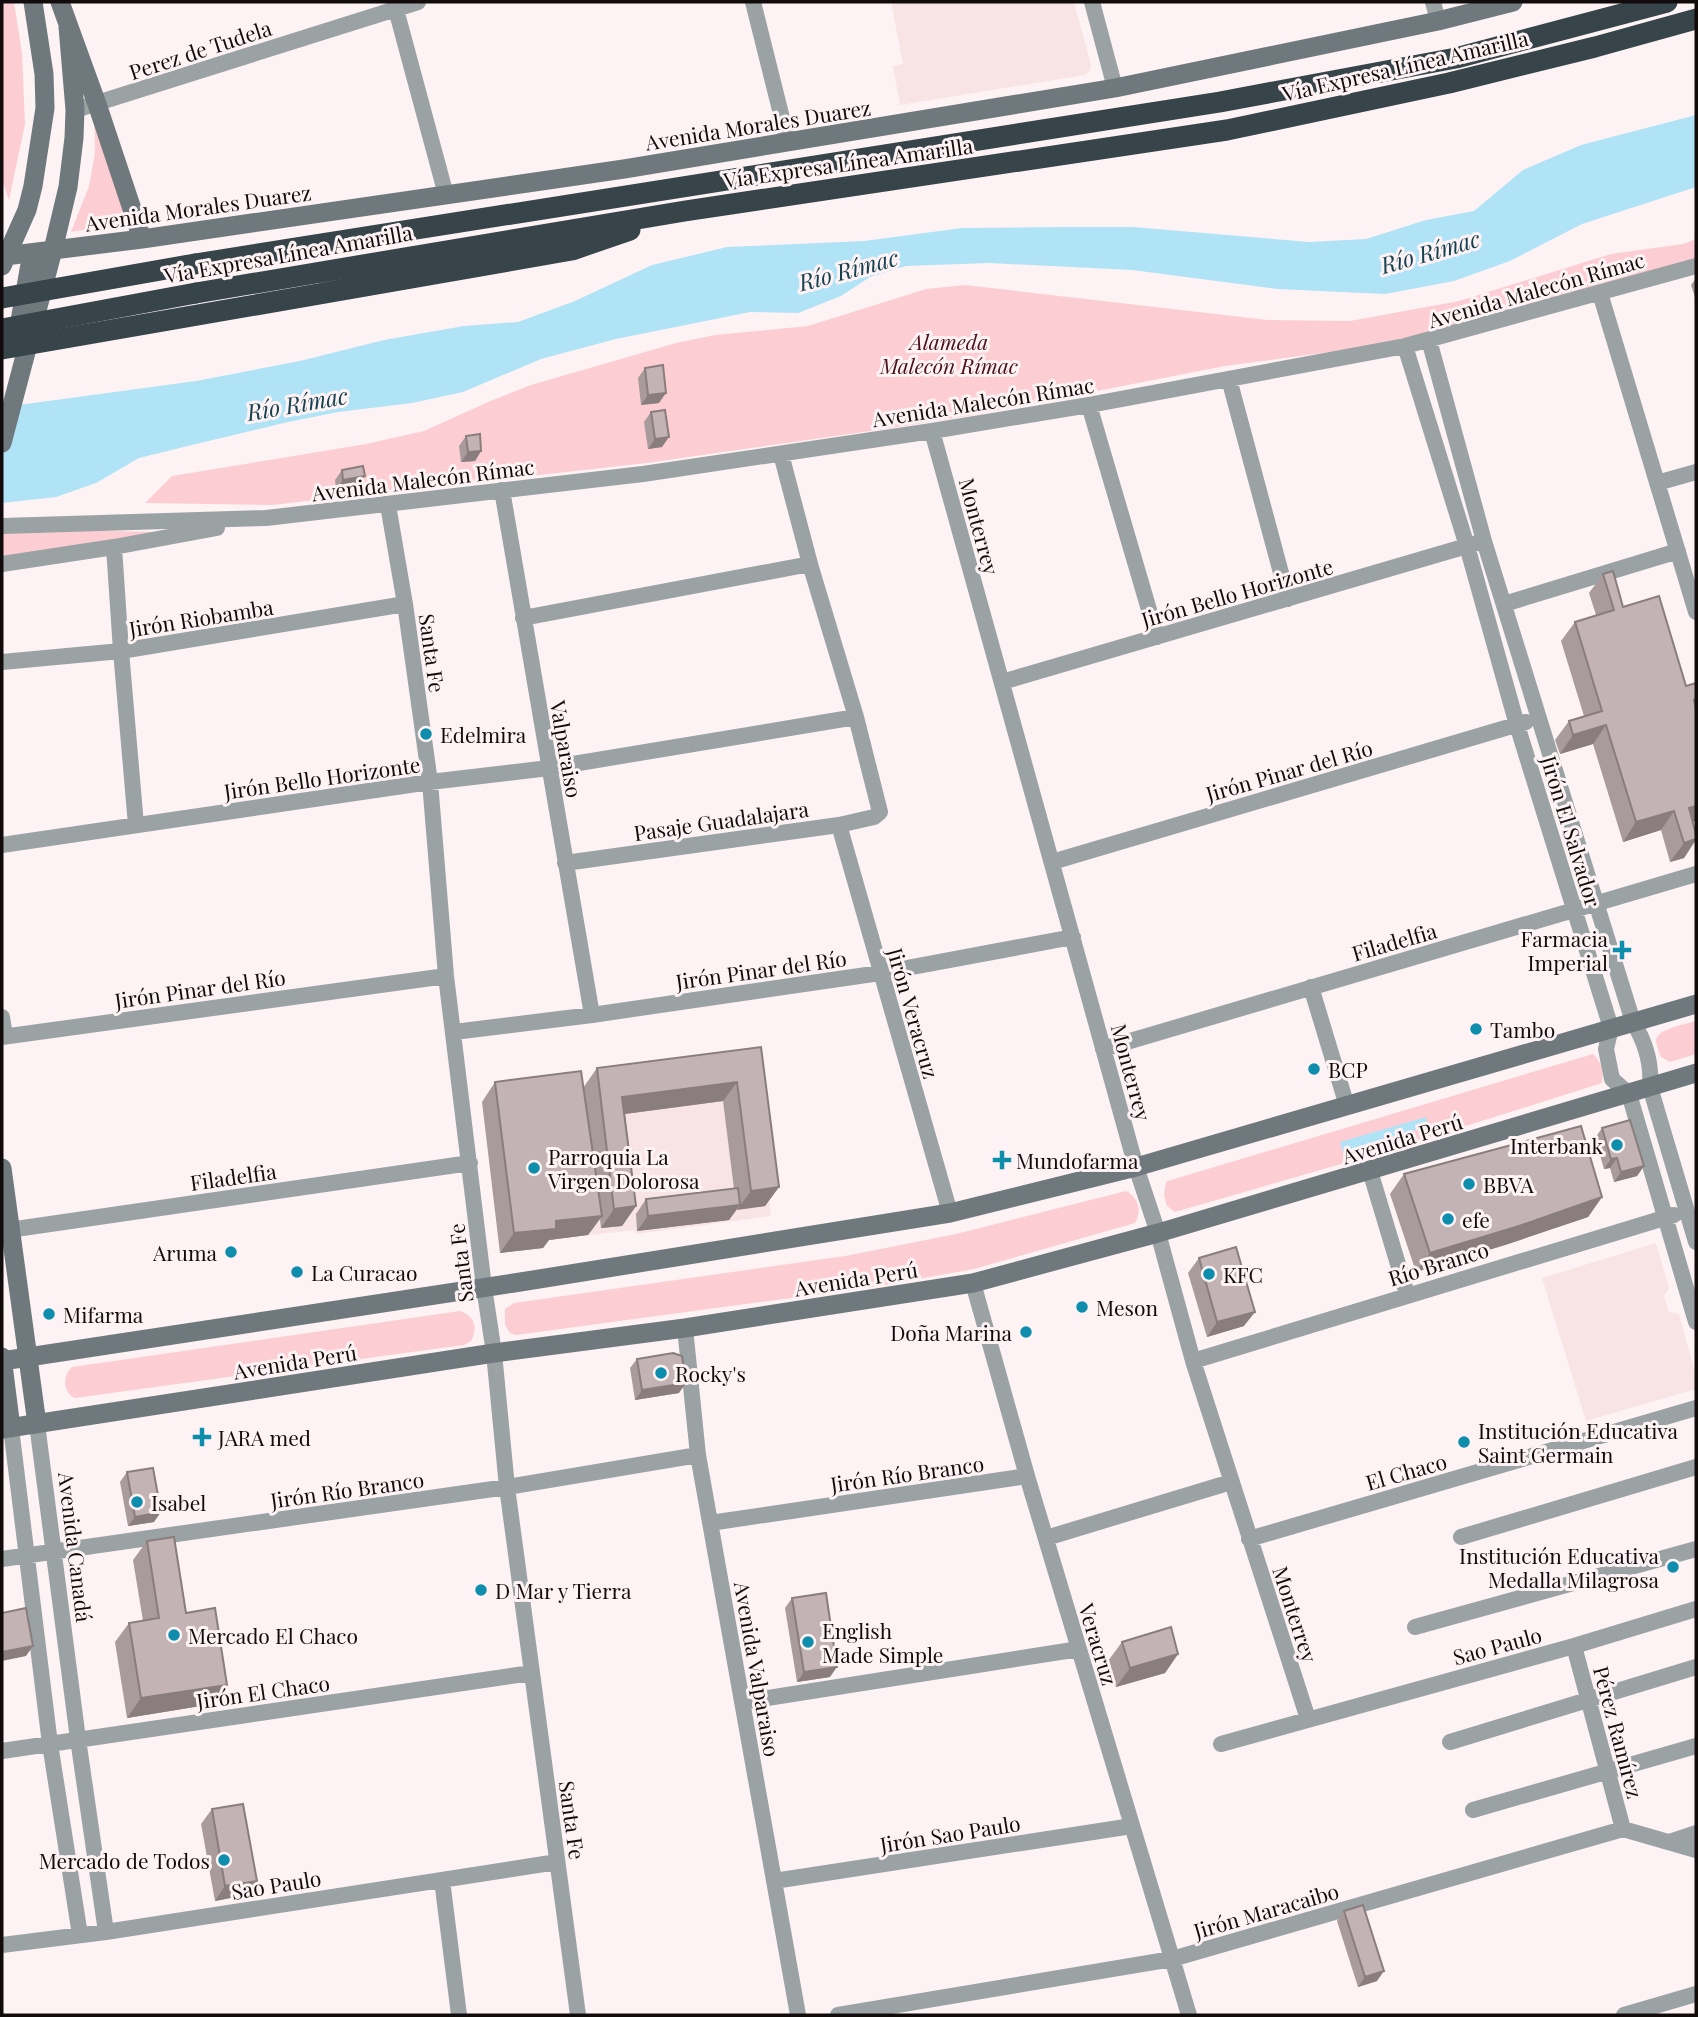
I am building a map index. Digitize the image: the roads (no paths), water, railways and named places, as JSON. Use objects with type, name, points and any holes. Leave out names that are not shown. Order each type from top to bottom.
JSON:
[{"type":"highway","name":"Vía Expresa Línea Amarilla","points":[[2,299],[195,264],[1220,102],[1456,58],[1667,2]]},
{"type":"highway","name":"Vía Expresa Línea Amarilla","points":[[2,329],[196,293],[685,211],[1227,130],[1449,83],[1696,19]]},
{"type":"highway","points":[[2,349],[25,354],[572,250],[685,211]]},
{"type":"main road","points":[[3,261],[27,210],[45,108],[44,74],[33,2]]},
{"type":"main road","points":[[60,2],[142,239]]},
{"type":"main road","name":"Avenida Morales Duarez","points":[[3,261],[32,253],[624,169],[1115,88],[1436,11],[1513,2]]},
{"type":"main road","points":[[2,443],[68,187],[75,110],[68,27]]},
{"type":"main road","points":[[25,354],[18,332],[32,253]]},
{"type":"main road","points":[[6,1429],[2,1359],[484,1287],[950,1213],[1136,1167],[1696,1004]]},
{"type":"main road","name":"Avenida Perú","points":[[6,1429],[494,1353],[685,1328],[973,1283],[1158,1233],[1696,1073]]},
{"type":"main road","name":"Avenida Canadá","points":[[2,1168],[6,1230],[37,1424]]},
{"type":"street","name":"Perez de Tudela","points":[[75,110],[395,5],[418,2]]},
{"type":"street","points":[[753,2],[788,142]]},
{"type":"street","points":[[1093,2],[1115,88]]},
{"type":"street","points":[[395,5],[446,195]]},
{"type":"street","name":"Avenida Malecón Rímac","points":[[2,564],[266,519],[643,474],[1089,405],[1405,346],[1696,265]]},
{"type":"street","points":[[1600,293],[1696,612]]},
{"type":"street","name":"Jirón El Salvador","points":[[1429,340],[1484,541],[1633,1022],[1643,1038],[1651,1067],[1650,1087],[1692,1209],[1696,1242]]},
{"type":"street","name":"Jirón El Salvador","points":[[1405,346],[1467,546],[1517,725],[1611,1028],[1606,1049],[1612,1079],[1629,1094],[1696,1322]]},
{"type":"street","points":[[1229,379],[1289,599]]},
{"type":"street","points":[[1089,405],[1157,637]]},
{"type":"street","name":"Monterrey","points":[[932,431],[1136,1167],[1158,1233],[1193,1361],[1308,1719]]},
{"type":"street","points":[[781,454],[810,564],[856,717]]},
{"type":"street","points":[[1657,483],[1696,472]]},
{"type":"street","name":"Valparaiso","points":[[502,490],[592,1016]]},
{"type":"street","name":"Santa Fe","points":[[388,505],[430,782],[446,976],[494,1353],[507,1487],[578,2015]]},
{"type":"street","name":"Avenida Malecón Rímac","points":[[2,526],[266,519]]},
{"type":"street","name":"Jirón Bello Horizonte","points":[[1002,682],[1484,541]]},
{"type":"street","points":[[114,547],[136,825]]},
{"type":"street","points":[[1504,604],[1678,551]]},
{"type":"street","points":[[523,618],[810,564]]},
{"type":"street","name":"Jirón Riobamba","points":[[2,662],[121,651],[405,604]]},
{"type":"street","name":"Jirón Bello Horizonte","points":[[2,845],[430,782],[549,768],[856,717]]},
{"type":"street","name":"Pasaje Guadalajara","points":[[565,863],[839,825],[874,817],[880,812],[856,717]]},
{"type":"street","name":"Jirón Pinar del Río","points":[[1052,862],[1539,718]]},
{"type":"street","name":"Jirón Veracruz","points":[[839,825],[950,1213]]},
{"type":"street","name":"Filadelfia","points":[[1103,1049],[1696,874]]},
{"type":"street","name":"Jirón Pinar del Río","points":[[454,1032],[592,1016],[880,973],[1073,937]]},
{"type":"street","name":"Jirón Pinar del Río","points":[[3,1036],[446,976]]},
{"type":"street","points":[[1311,987],[1347,1105]]},
{"type":"street","points":[[2,1017],[3,1036]]},
{"type":"street","name":"Filadelfia","points":[[6,1230],[470,1163]]},
{"type":"street","points":[[1370,1171],[1407,1294]]},
{"type":"street","name":"Río Branco","points":[[1193,1361],[1692,1209]]},
{"type":"street","name":"Veracruz","points":[[973,1283],[1027,1476],[1189,2015]]},
{"type":"street","name":"Avenida Valparaiso","points":[[685,1328],[698,1455],[798,2015]]},
{"type":"street","name":"El Chaco","points":[[1250,1539],[1696,1408]]},
{"type":"street","name":"Avenida Canadá","points":[[37,1424],[106,1932]]},
{"type":"street","points":[[6,1429],[80,1935]]},
{"type":"street","name":"Jirón Río Branco","points":[[2,1559],[507,1487],[698,1455]]},
{"type":"street","points":[[1461,1537],[1696,1467]]},
{"type":"street","name":"Jirón Río Branco","points":[[710,1523],[1027,1476]]},
{"type":"street","points":[[1046,1538],[1231,1482]]},
{"type":"street","points":[[1415,1627],[1696,1549]]},
{"type":"street","name":"Sao Paulo","points":[[1221,1744],[1574,1646],[1696,1609]]},
{"type":"street","name":"Pérez Ramírez","points":[[1574,1646],[1623,1829]]},
{"type":"street","points":[[742,1702],[1079,1649]]},
{"type":"street","points":[[1450,1742],[1696,1667]]},
{"type":"street","name":"Jirón El Chaco","points":[[2,1751],[531,1672]]},
{"type":"street","points":[[1473,1810],[1696,1746]]},
{"type":"street","name":"Jirón Sao Paulo","points":[[774,1881],[1132,1826]]},
{"type":"street","points":[[1623,1829],[1696,1850]]},
{"type":"street","name":"Jirón Maracaibo","points":[[838,2015],[1172,1959],[1623,1829]]},
{"type":"street","points":[[1669,1842],[1696,1833]]},
{"type":"street","name":"Sao Paulo","points":[[2,1945],[106,1932],[557,1862]]},
{"type":"street","points":[[442,1880],[459,2015]]},
{"type":"street","points":[[1624,2015],[1696,1994]]},
{"type":"water","name":"Río Rímac","points":[[1696,115],[1696,187],[1582,224],[1510,261],[1454,281],[1385,294],[1277,289],[1132,270],[989,263],[906,266],[870,277],[841,296],[798,313],[750,312],[616,339],[541,359],[463,392],[412,403],[338,412],[196,444],[139,458],[96,483],[56,497],[2,503],[2,405],[196,381],[300,361],[384,340],[464,326],[518,322],[575,301],[652,265],[727,247],[864,241],[962,228],[1133,227],[1309,242],[1366,239],[1426,220],[1474,211],[1523,170],[1581,145]]},
{"type":"water","points":[[1426,1117],[1428,1126],[1343,1152],[1340,1142]]},
{"type":"place","name":"Edelmira","points":[[426,734]]},
{"type":"place","name":"Farmacia Imperial","points":[[1622,950]]},
{"type":"place","name":"Tambo","points":[[1476,1029]]},
{"type":"place","name":"BCP","points":[[1314,1069]]},
{"type":"place","name":"Interbank","points":[[1617,1145]]},
{"type":"place","name":"Mundofarma","points":[[1002,1160]]},
{"type":"place","name":"Parroquia La Virgen Dolorosa","points":[[534,1168]]},
{"type":"place","name":"BBVA","points":[[1469,1184]]},
{"type":"place","name":"efe","points":[[1448,1219]]},
{"type":"place","name":"Aruma","points":[[231,1252]]},
{"type":"place","name":"La Curacao","points":[[297,1272]]},
{"type":"place","name":"KFC","points":[[1209,1274]]},
{"type":"place","name":"Meson","points":[[1082,1307]]},
{"type":"place","name":"Mifarma","points":[[49,1314]]},
{"type":"place","name":"Doña Marina","points":[[1026,1332]]},
{"type":"place","name":"Rocky's","points":[[661,1373]]},
{"type":"place","name":"JARA med","points":[[202,1437]]},
{"type":"place","name":"Institución Educativa Saint Germain","points":[[1464,1442]]},
{"type":"place","name":"Isabel","points":[[137,1502]]},
{"type":"place","name":"Institución Educativa Medalla Milagrosa","points":[[1673,1567]]},
{"type":"place","name":"D Mar y Tierra","points":[[481,1590]]},
{"type":"place","name":"Mercado El Chaco","points":[[174,1635]]},
{"type":"place","name":"English Made Simple","points":[[808,1642]]},
{"type":"place","name":"Mercado de Todos","points":[[224,1860]]},
{"type":"park label","name":"Alameda Malecón Rímac","points":[[949,353]]}]
